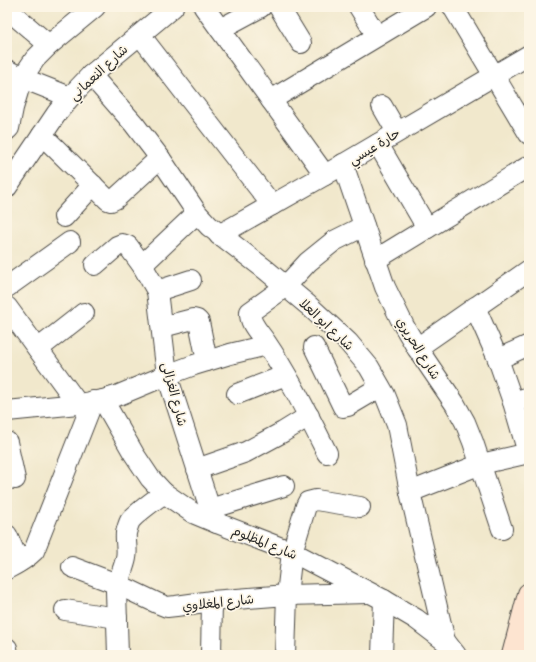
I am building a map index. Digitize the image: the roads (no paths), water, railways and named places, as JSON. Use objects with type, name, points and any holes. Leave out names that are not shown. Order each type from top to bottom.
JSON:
[{"type":"street","name":"شارع النعماني","points":[[7,187],[57,113],[70,97],[91,76],[173,7]]},
{"type":"street","points":[[204,7],[325,175]]},
{"type":"street","points":[[220,29],[260,7]]},
{"type":"street","points":[[279,7],[302,43]]},
{"type":"street","points":[[359,7],[377,36]]},
{"type":"street","points":[[271,100],[426,7]]},
{"type":"street","points":[[453,7],[529,134]]},
{"type":"street","points":[[7,9],[49,45]]},
{"type":"street","points":[[8,129],[13,108],[15,74],[35,59],[84,10]]},
{"type":"street","points":[[140,35],[272,205]]},
{"type":"street","name":"حارة عيسي","points":[[219,235],[325,175],[529,55]]},
{"type":"street","points":[[15,74],[70,97]]},
{"type":"street","name":"شارع ابو العلا","points":[[91,76],[134,124],[160,158],[197,213],[209,226],[308,305],[348,342],[369,367],[385,395],[397,425],[410,492],[451,648]]},
{"type":"street","points":[[382,106],[397,132]]},
{"type":"street","points":[[42,135],[110,201],[113,201],[160,158]]},
{"type":"street","points":[[378,144],[427,228]]},
{"type":"street","name":"شارع الحريري","points":[[343,164],[385,287],[404,326],[461,416],[481,464],[502,529]]},
{"type":"street","points":[[375,260],[529,166]]},
{"type":"street","points":[[64,217],[93,184]]},
{"type":"street","points":[[142,265],[197,213]]},
{"type":"street","points":[[327,453],[309,416],[286,375],[250,320],[250,312],[286,287],[308,262],[334,241],[364,226]]},
{"type":"street","points":[[7,287],[70,242]]},
{"type":"street","name":"شارع الغزالى","points":[[95,264],[116,246],[122,244],[128,246],[142,265],[157,291],[167,375],[213,516]]},
{"type":"street","points":[[417,348],[529,270]]},
{"type":"street","points":[[157,291],[191,280]]},
{"type":"street","name":"شارع المظلوم","points":[[7,307],[38,349],[91,402],[134,454],[150,478],[164,493],[192,513],[213,516],[292,552],[378,597],[416,619],[451,648]]},
{"type":"street","points":[[410,492],[481,464],[528,453],[521,399],[498,358],[475,307]]},
{"type":"street","points":[[38,349],[84,313]]},
{"type":"street","points":[[162,327],[193,318],[197,320],[199,322],[207,361]]},
{"type":"street","points":[[7,411],[91,402],[119,395],[194,365],[267,345]]},
{"type":"street","points":[[498,358],[529,346]]},
{"type":"street","points":[[314,347],[343,407],[348,406],[380,387]]},
{"type":"street","points":[[237,394],[286,375]]},
{"type":"street","points":[[7,535],[13,566],[29,556],[37,545],[91,402]]},
{"type":"street","points":[[197,469],[246,452],[309,416]]},
{"type":"street","points":[[7,442],[15,480]]},
{"type":"street","points":[[213,516],[284,486]]},
{"type":"street","points":[[118,655],[116,591],[127,554],[126,534],[130,521],[164,493]]},
{"type":"street","points":[[285,655],[287,595],[292,552],[308,502],[316,500],[360,508]]},
{"type":"street","name":"شارع المغلاوي","points":[[72,567],[117,584],[167,607],[212,601],[287,595],[378,597]]},
{"type":"street","points":[[513,655],[529,594]]},
{"type":"street","points":[[378,597],[382,655]]},
{"type":"street","points":[[211,655],[212,601]]},
{"type":"street","points":[[65,610],[117,618]]},
{"type":"street","points":[[7,648],[8,655]]}]
